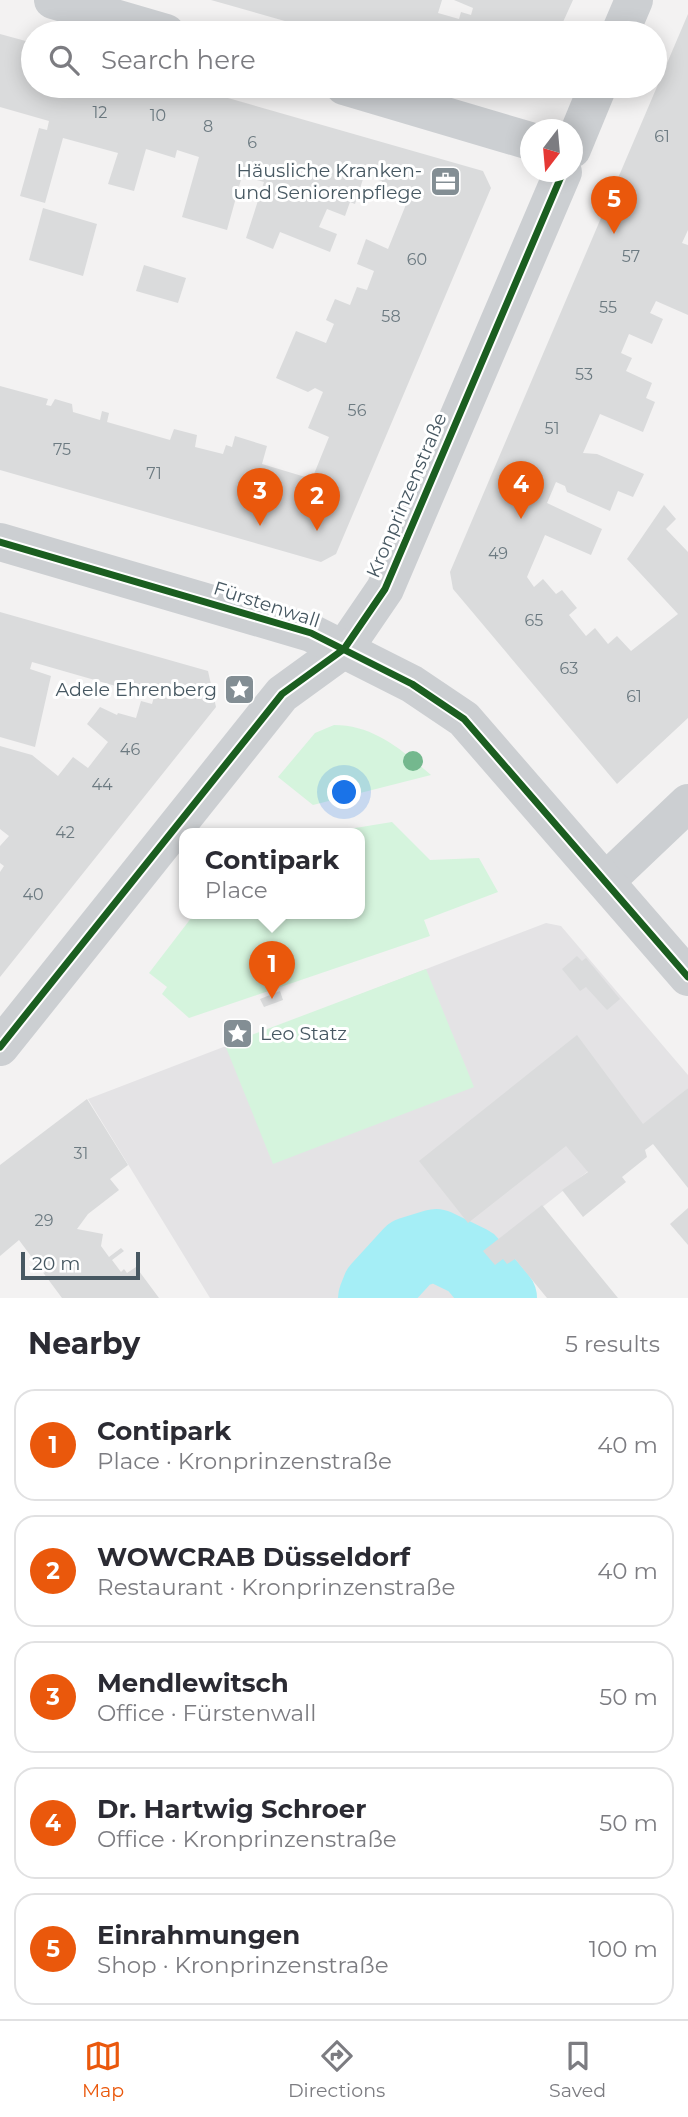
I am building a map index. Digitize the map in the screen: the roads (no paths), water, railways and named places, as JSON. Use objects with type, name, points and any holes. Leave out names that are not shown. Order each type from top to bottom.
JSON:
[{"type":"street","points":[[53,0],[125,21]]},
{"type":"street","points":[[625,21],[634,0]]},
{"type":"street","points":[[385,98],[520,138]]},
{"type":"street","points":[[583,122],[593,98]]},
{"type":"street","name":"Kronprinzenstraße","points":[[0,1047],[282,694],[344,649],[385,589],[559,182]]},
{"type":"street","name":"Fürstenwall","points":[[0,542],[311,633],[421,689],[464,719],[607,880],[688,977]]},
{"type":"street","points":[[607,880],[688,803]]},
{"type":"waterway","points":[[374,1298],[378,1288],[410,1253],[436,1245],[471,1262],[501,1298]]},
{"type":"place","name":"Häusliche Kranken- und Seniorenpflege","points":[[445,181]]},
{"type":"place","name":"Einrahmungen","points":[[614,234]]},
{"type":"place","name":"Dr. Hartwig Schroer","points":[[521,519]]},
{"type":"place","name":"Mendlewitsch","points":[[260,526]]},
{"type":"place","name":"WOWCRAB Düsseldorf","points":[[317,531]]},
{"type":"place","name":"Adele Ehrenberg","points":[[240,689]]},
{"type":"place","name":"Contipark","points":[[272,999]]},
{"type":"place","name":"Leo Statz","points":[[237,1033]]}]
